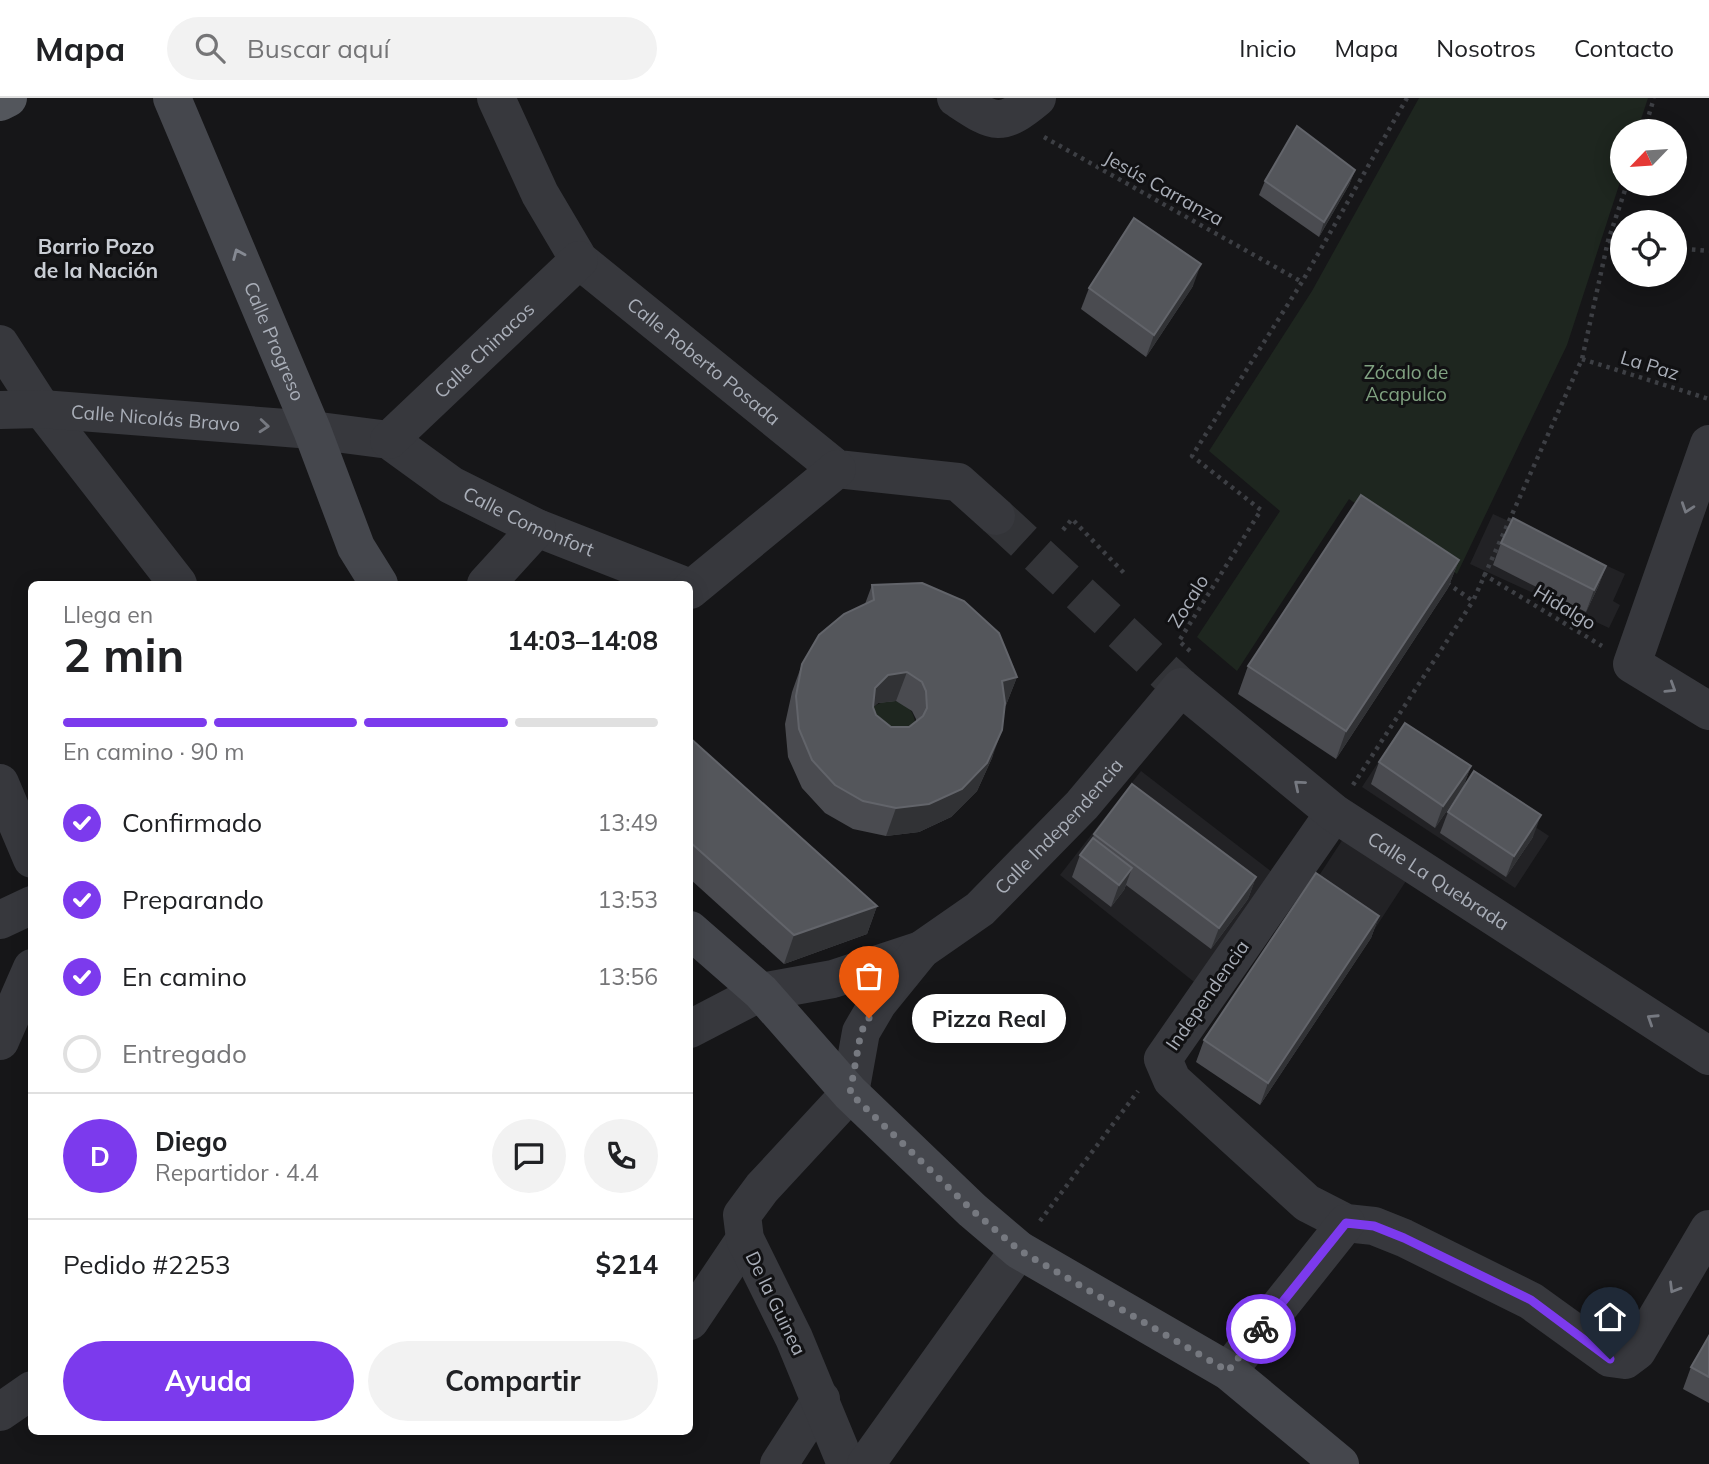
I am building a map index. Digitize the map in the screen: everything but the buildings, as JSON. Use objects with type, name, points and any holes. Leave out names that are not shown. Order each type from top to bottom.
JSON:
[{"type":"main road","points":[[0,102],[8,98]]},
{"type":"street","name":"Calle Progreso","points":[[172,98],[312,430],[356,547],[377,581]]},
{"type":"street","name":"Calle Roberto Posada","points":[[496,98],[540,194],[579,260],[836,469]]},
{"type":"street","points":[[956,98],[988,119],[1024,108]]},
{"type":"street","name":"Calle Chinacos","points":[[389,440],[579,260]]},
{"type":"street","points":[[0,344],[42,409],[176,581]]},
{"type":"street","name":"Calle Nicolás Bravo","points":[[0,410],[42,409],[312,430],[389,440]]},
{"type":"street","name":"Calle Comonfort","points":[[389,440],[452,485],[537,528],[672,581]]},
{"type":"street","points":[[1709,444],[1632,664],[1709,711]]},
{"type":"street","points":[[693,587],[836,469],[958,482],[996,516]]},
{"type":"street","points":[[489,581],[537,528]]},
{"type":"street","name":"Calle La Quebrada","points":[[1188,671],[1334,813],[1709,1056]]},
{"type":"street","name":"Calle Independencia","points":[[850,1093],[861,1032],[878,1003],[921,950],[989,900],[1082,805],[1188,671]]},
{"type":"street","points":[[0,783],[28,850]]},
{"type":"street","name":"Independencia","points":[[1334,813],[1163,1059],[1172,1080],[1307,1203],[1346,1223],[1374,1226],[1404,1238],[1531,1300],[1610,1359],[1625,1360],[1637,1351],[1709,1229]]},
{"type":"street","points":[[0,920],[28,907]]},
{"type":"street","points":[[693,933],[761,992],[850,1093],[972,1210],[1019,1250],[1228,1371],[1340,1464]]},
{"type":"street","name":"Calle Independencia","points":[[693,1027],[761,992],[833,979],[921,950]]},
{"type":"street","points":[[0,1041],[28,977]]},
{"type":"street","name":"De la Guinea","points":[[846,1464],[821,1399],[745,1239],[742,1215],[762,1188],[850,1093]]},
{"type":"street","points":[[1228,1371],[1346,1223]]},
{"type":"street","points":[[693,1317],[745,1239]]},
{"type":"street","points":[[866,1464],[1019,1250]]},
{"type":"street","points":[[0,1412],[28,1393]]},
{"type":"street","points":[[779,1464],[821,1399]]},
{"type":"path","name":"Zocalo","points":[[1188,671],[1179,642],[1261,510],[1192,456],[1302,282],[1407,98]]},
{"type":"path","points":[[1648,119],[1654,98]]},
{"type":"path","name":"Jesús Carranza","points":[[1024,108],[1302,282]]},
{"type":"path","points":[[1334,813],[1474,601],[1483,574],[1582,359],[1608,241],[1623,196]]},
{"type":"path","points":[[1687,248],[1709,251]]},
{"type":"path","name":"La Paz","points":[[1582,359],[1709,399]]},
{"type":"path","points":[[1063,530],[1072,519],[1124,573]]},
{"type":"path","name":"Hidalgo","points":[[1483,574],[1632,664]]},
{"type":"path","points":[[1440,578],[1474,601]]},
{"type":"path","points":[[1019,1250],[1163,1059]]},
{"type":"shaded area","points":[[1493,514],[1625,574],[1613,601],[1620,605],[1609,628],[1470,564]]},
{"type":"shaded area","points":[[1396,735],[1549,836],[1515,888],[1362,787]]},
{"type":"shaded area","points":[[1141,771],[1281,879],[1203,989],[1060,875]]},
{"type":"shaded area","points":[[1343,839],[1406,881],[1260,1105],[1197,1062]]},
{"type":"green space","name":"Zócalo de Acapulco","points":[[1419,98],[1648,98],[1641,119],[1610,119],[1610,196],[1615,196],[1567,345],[1457,574],[1349,499],[1237,671],[1197,637],[1280,511],[1209,451],[1312,291]]},
{"type":"green space","points":[[887,700],[904,704],[913,714],[913,744],[864,716],[870,708]]},
{"type":"tunnel","points":[[996,516],[1181,687]]},
{"type":"way so far","points":[[869,1018],[861,1032],[850,1093],[972,1210],[1019,1250],[1228,1371],[1261,1329]]},
{"type":"place","name":"Pizza Real","points":[[869,1018]]},
{"type":"district","name":"Barrio Pozo de la Nación","points":[[96,258]]},
{"type":"route","points":[[1261,1329],[1346,1223],[1374,1226],[1404,1238],[1531,1300],[1610,1359]]}]
